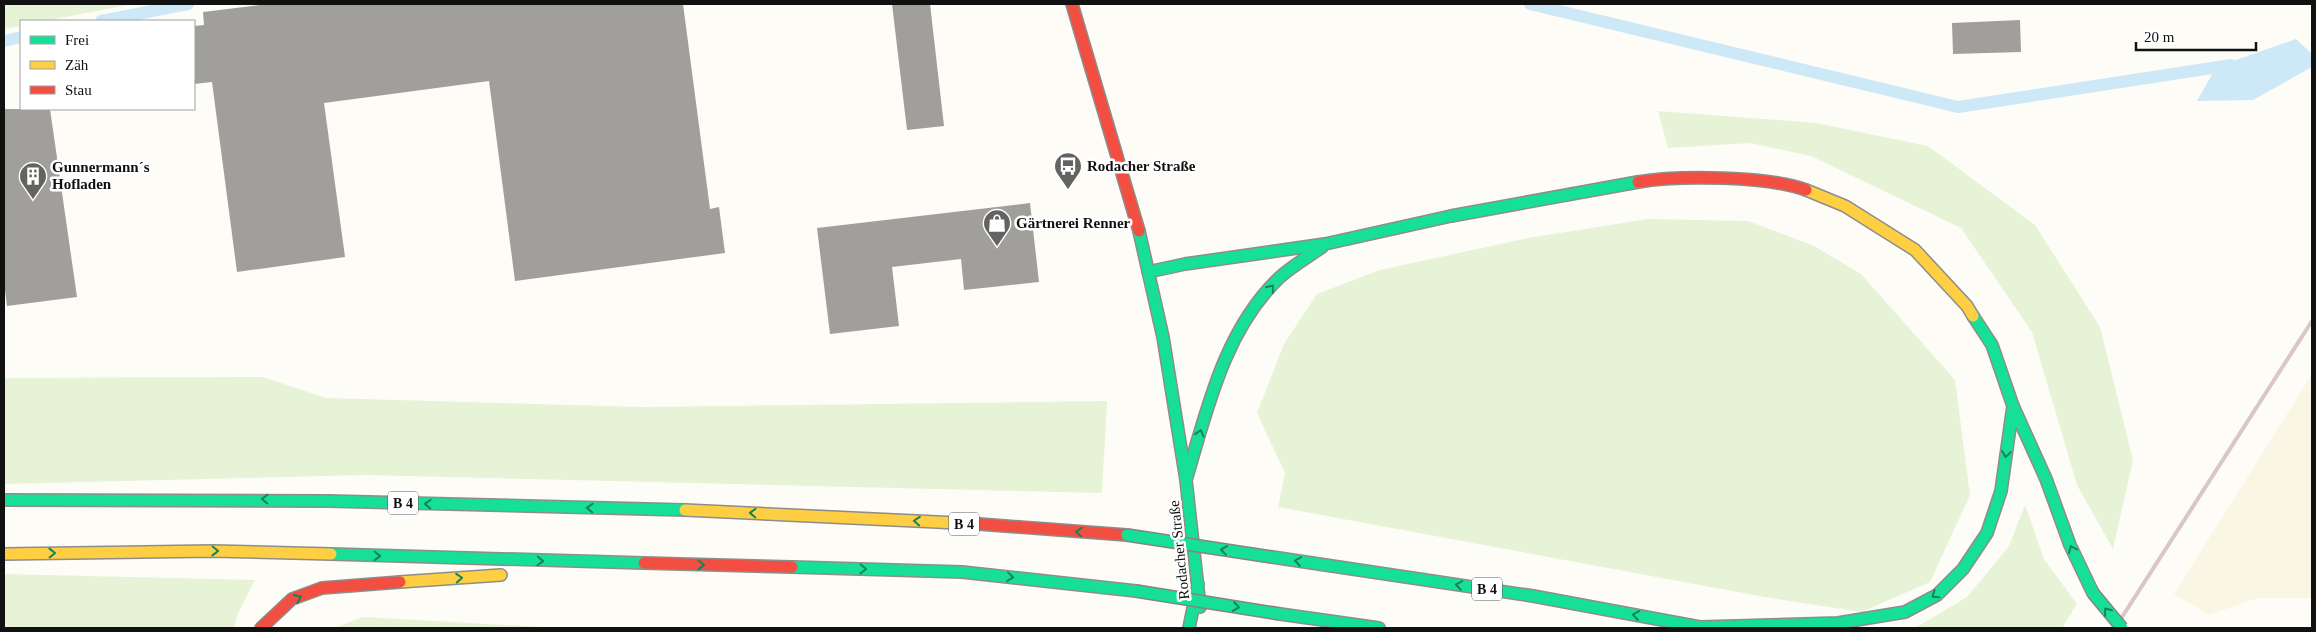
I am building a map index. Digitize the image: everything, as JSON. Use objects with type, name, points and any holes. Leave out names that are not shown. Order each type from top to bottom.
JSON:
[{"type":"main road","name":"Rodacher Straße","points":[[1072,4],[1087,59],[1136,216],[1163,337],[1186,480],[1202,628]]},
{"type":"main road","points":[[1148,272],[1186,264],[1325,244],[1451,216],[1655,179],[1745,179],[1800,188],[1845,206],[1915,250],[1967,306],[1992,345],[2013,406],[2046,480],[2070,545],[2093,593],[2122,628]]},
{"type":"main road","points":[[1186,480],[1217,378],[1248,317],[1278,279],[1325,244]]},
{"type":"main road","points":[[1703,628],[1838,623],[1905,612],[1937,595],[1962,569],[1987,532],[2001,491],[2013,406]]},
{"type":"main road","name":"B 4","points":[[4,500],[209,498],[644,509],[870,517],[1127,536],[1533,596],[1703,628]]},
{"type":"main road","points":[[4,554],[213,551],[962,572],[1136,591],[1379,628]]},
{"type":"main road","points":[[545,572],[652,564]]},
{"type":"main road","points":[[261,628],[292,600],[322,588],[516,574]]},
{"type":"main road","points":[[1189,628],[1198,584]]},
{"type":"shaded area","points":[[2312,374],[2312,598],[2258,598],[2209,615],[2174,594]]},
{"type":"green space","points":[[4,4],[134,4],[49,20],[20,20],[20,26],[4,29]]},
{"type":"green space","points":[[1658,111],[1816,123],[1928,146],[2035,225],[2100,327],[2133,460],[2113,549],[2077,485],[2032,332],[1961,228],[1811,156],[1750,143],[1668,148]]},
{"type":"green space","points":[[1648,219],[1748,221],[1814,246],[1861,274],[1955,380],[1970,495],[1930,582],[1862,612],[1770,598],[1278,507],[1285,473],[1257,413],[1284,344],[1317,294],[1380,270],[1528,238]]},
{"type":"green space","points":[[263,377],[326,398],[642,407],[1107,401],[1102,493],[365,475],[4,484],[4,378]]},
{"type":"green space","points":[[2025,505],[2044,559],[2077,604],[2062,628],[1915,628],[1967,597],[2009,546]]},
{"type":"green space","points":[[4,574],[255,580],[237,616],[234,628],[4,628]]},
{"type":"green space","points":[[363,617],[561,628],[334,628]]},
{"type":"water","points":[[2296,39],[2312,54],[2312,67],[2253,100],[2197,101],[2216,67]]},
{"type":"building","points":[[268,4],[683,4],[710,209],[719,207],[725,253],[515,281],[489,81],[324,103],[345,257],[237,272],[212,82],[195,84],[195,26],[204,25],[203,12]]},
{"type":"building","points":[[892,4],[930,4],[944,126],[907,130]]},
{"type":"building","points":[[2020,20],[2021,52],[1953,54],[1952,23]]},
{"type":"building","name":"Gunnermann´s Hofladen","points":[[4,109],[50,110],[77,297],[7,306],[4,283]]},
{"type":"building","points":[[1030,203],[1039,282],[964,290],[961,259],[892,267],[899,326],[830,334],[817,228]]},
{"type":"waterway","points":[[106,20],[188,4]]},
{"type":"waterway","points":[[1530,4],[1958,107],[2231,65]]},
{"type":"waterway","points":[[4,41],[20,37]]},
{"type":"railway","points":[[2115,628],[2312,321]]},
{"type":"traffic: fast","points":[[1148,272],[1185,264],[1325,244],[1451,216],[1638,182]]},
{"type":"traffic: fast","points":[[1139,231],[1163,337],[1186,480],[1200,607]]},
{"type":"traffic: fast","points":[[1186,480],[1210,399],[1231,347],[1244,322],[1260,299],[1279,278],[1322,247]]},
{"type":"traffic: fast","points":[[1973,316],[1992,345],[2013,406],[2046,479],[2070,545],[2093,593]]},
{"type":"traffic: fast","points":[[1701,627],[1838,623],[1905,612],[1937,595],[1963,569],[1987,533],[2001,491],[2013,406]]},
{"type":"traffic: fast","points":[[4,500],[328,501],[685,510]]},
{"type":"traffic: fast","points":[[1127,535],[1272,557]]},
{"type":"traffic: fast","points":[[331,554],[644,563]]},
{"type":"traffic: fast","points":[[1272,557],[1533,596],[1705,628]]},
{"type":"traffic: fast","points":[[792,567],[962,572],[1136,591]]},
{"type":"traffic: fast","points":[[1189,628],[1198,584]]},
{"type":"traffic: fast","points":[[1136,591],[1280,614]]},
{"type":"traffic: fast","points":[[2093,593],[2122,628]]},
{"type":"traffic: fast","points":[[1280,614],[1379,628]]},
{"type":"traffic: slow","points":[[1806,190],[1845,206],[1915,250],[1967,306],[1973,316]]},
{"type":"traffic: slow","points":[[685,510],[979,524]]},
{"type":"traffic: slow","points":[[4,554],[213,551],[331,554]]},
{"type":"traffic: slow","points":[[400,582],[501,575]]},
{"type":"traffic: jam","points":[[1072,4],[1139,231]]},
{"type":"traffic: jam","points":[[1638,182],[1676,178],[1747,179],[1790,185],[1806,190]]},
{"type":"traffic: jam","points":[[979,524],[1127,535]]},
{"type":"traffic: jam","points":[[644,563],[792,567]]},
{"type":"traffic: jam","points":[[261,628],[292,599],[322,588],[400,582]]},
{"type":"place","name":"Rodacher Straße","points":[[1068,190]]},
{"type":"place","name":"Gunnermann´s Hofladen","points":[[33,200]]},
{"type":"place","name":"Gärtnerei Renner","points":[[997,247]]}]
